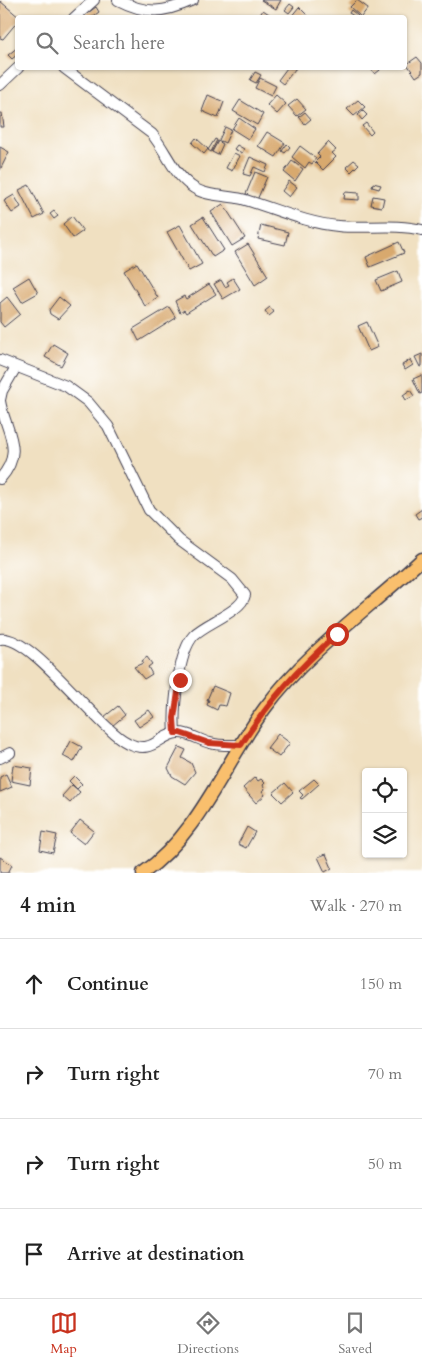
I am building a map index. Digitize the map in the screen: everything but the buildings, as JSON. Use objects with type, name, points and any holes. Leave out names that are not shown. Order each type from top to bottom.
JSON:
[{"type":"main road","points":[[143,873],[169,850],[188,826],[264,709],[284,684],[318,651],[422,559]]},
{"type":"street","points":[[77,15],[94,0]]},
{"type":"street","points":[[118,0],[142,11],[159,11],[193,0]]},
{"type":"street","points":[[0,85],[16,70]]},
{"type":"street","points":[[67,70],[152,134],[164,148],[182,179],[193,188],[258,204],[319,224],[422,230]]},
{"type":"street","points":[[0,360],[66,386],[88,402],[108,426],[149,510],[179,540],[232,579],[245,595],[244,600],[236,607],[195,635],[188,644],[175,702],[175,733]]},
{"type":"street","points":[[0,479],[11,463],[13,451],[12,436],[0,400],[2,391],[16,367]]},
{"type":"street","points":[[0,639],[5,638],[17,643],[36,657],[102,722],[128,743],[138,747],[150,746],[175,733],[180,733],[220,745],[241,745]]},
{"type":"street","points":[[0,758],[10,753]]},
{"type":"route","points":[[180,680],[175,702],[175,733],[193,736],[209,743],[220,745],[241,745],[264,709],[284,684],[337,634]]}]
